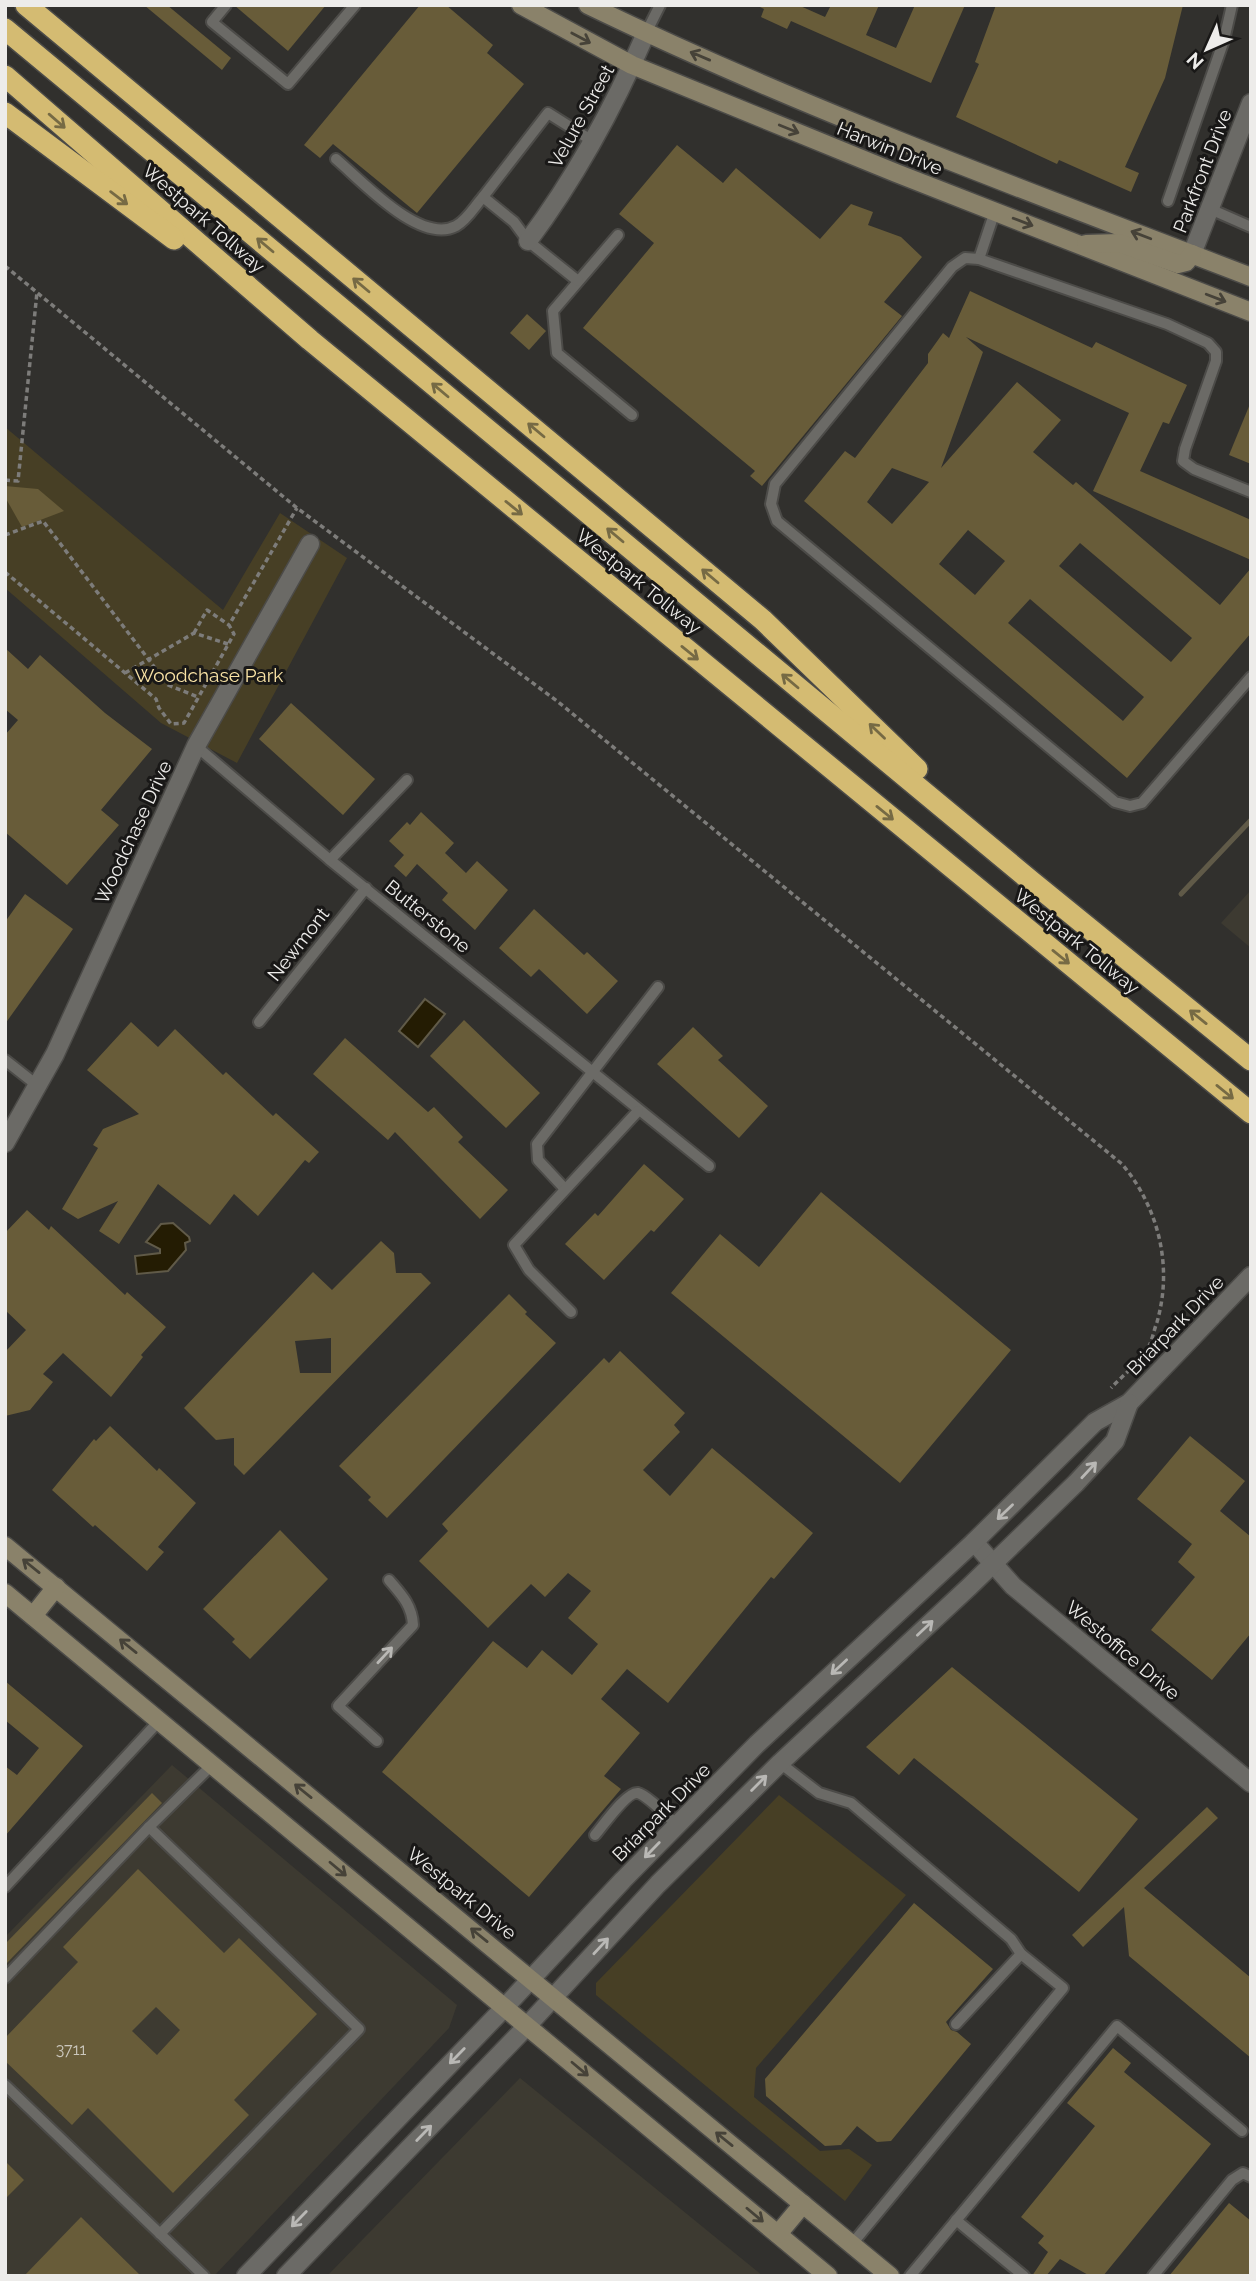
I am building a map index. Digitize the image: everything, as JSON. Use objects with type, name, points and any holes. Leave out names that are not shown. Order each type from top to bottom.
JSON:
[{"type":"highway","points":[[26,5],[763,620],[1031,881]]},
{"type":"highway","name":"Westpark Tollway","points":[[5,29],[1031,881],[1251,1060]]},
{"type":"highway","name":"Westpark Tollway","points":[[5,76],[310,340],[1251,1113]]},
{"type":"highway","points":[[5,113],[310,340]]},
{"type":"main road","name":"Harwin Drive","points":[[521,5],[632,65],[896,173],[1251,312]]},
{"type":"main road","name":"Harwin Drive","points":[[588,5],[646,33],[909,145],[1251,277]]},
{"type":"main road","points":[[896,173],[909,145]]},
{"type":"main road","points":[[1079,244],[1119,243],[1178,264],[1186,262],[1192,254]]},
{"type":"main road","name":"Westpark Drive","points":[[5,1546],[554,1996],[890,2276]]},
{"type":"main road","points":[[33,1616],[56,1587]]},
{"type":"main road","points":[[5,1593],[828,2276]]},
{"type":"main road","points":[[778,2234],[803,2204]]},
{"type":"street","name":"Velure Street","points":[[528,241],[558,202],[594,142],[646,33]]},
{"type":"street","name":"Parkfront Drive","points":[[1192,254],[1251,103]]},
{"type":"street","name":"Woodchase Drive","points":[[5,1143],[38,1086],[196,746],[310,544]]},
{"type":"street","name":"Briarpark Drive","points":[[246,2276],[757,1744],[974,1542],[1095,1422],[1129,1403],[1251,1276]]},
{"type":"street","name":"Briarpark Drive","points":[[286,2276],[527,2026],[658,1884],[780,1763],[1076,1483],[1115,1441],[1129,1403]]},
{"type":"street","name":"Westoffice Drive","points":[[974,1542],[1013,1586],[1251,1783]]},
{"type":"street","points":[[757,1744],[780,1763]]},
{"type":"lane","points":[[226,5],[212,22],[288,84],[355,5]]},
{"type":"lane","name":"Velure Street","points":[[646,33],[660,5]]},
{"type":"lane","points":[[1168,201],[1224,40],[1232,5]]},
{"type":"lane","points":[[336,159],[407,218],[426,228],[442,230],[457,225],[483,197],[548,113],[594,142]]},
{"type":"lane","points":[[483,197],[514,222],[528,241],[578,281]]},
{"type":"lane","points":[[1210,209],[1251,227]]},
{"type":"lane","points":[[979,258],[995,211]]},
{"type":"lane","points":[[618,235],[553,311],[557,353],[632,415]]},
{"type":"lane","points":[[1251,492],[1194,469],[1184,461],[1185,449],[1216,361],[1216,352],[1208,343],[1167,324],[979,258],[965,258],[952,267],[775,484],[771,504],[777,521],[1115,802],[1130,806],[1142,803],[1251,677]]},
{"type":"lane","name":"Butterstone","points":[[196,746],[330,860],[709,1166]]},
{"type":"lane","points":[[330,860],[407,780]]},
{"type":"lane","name":"Newmont","points":[[259,1022],[366,888]]},
{"type":"lane","points":[[565,1189],[538,1160],[537,1144],[658,987]]},
{"type":"lane","points":[[5,1060],[38,1086]]},
{"type":"lane","points":[[572,1312],[529,1270],[514,1245],[638,1111]]},
{"type":"lane","points":[[377,1741],[338,1706],[413,1625],[413,1614],[405,1598],[389,1580]]},
{"type":"lane","points":[[5,1887],[159,1721]]},
{"type":"lane","points":[[780,1763],[818,1793],[851,1803],[1011,1938],[1021,1954],[1063,1988],[852,2244]]},
{"type":"lane","points":[[5,1978],[212,1765]]},
{"type":"lane","points":[[595,1835],[633,1793],[639,1793],[677,1825]]},
{"type":"lane","points":[[149,1827],[359,2029],[160,2234]]},
{"type":"lane","points":[[956,2024],[1021,1954]]},
{"type":"lane","points":[[910,2276],[1117,2026],[1242,2131]]},
{"type":"lane","points":[[5,2085],[204,2276]]},
{"type":"lane","points":[[1153,2276],[1232,2180],[1243,2173],[1251,2177]]},
{"type":"lane","points":[[956,2220],[1024,2276]]},
{"type":"path","points":[[5,266],[298,508],[557,701],[1122,1164],[1137,1181],[1150,1204],[1159,1236],[1164,1284],[1148,1349],[1111,1388]]},
{"type":"path","points":[[5,480],[18,481],[37,292]]},
{"type":"path","points":[[229,625],[298,508]]},
{"type":"path","points":[[5,535],[43,521],[168,685],[198,697]]},
{"type":"path","points":[[5,572],[125,673],[156,699],[171,724],[184,723],[234,634],[229,625],[207,610],[194,633],[125,673]]},
{"type":"path","points":[[194,633],[228,643]]},
{"type":"shaded area","points":[[1251,890],[1251,948],[1221,923]]},
{"type":"shaded area","points":[[425,999],[445,1014],[418,1047],[399,1031]]},
{"type":"shaded area","points":[[173,1223],[189,1237],[190,1241],[185,1243],[186,1250],[168,1271],[137,1274],[135,1256],[160,1253],[160,1249],[146,1242],[161,1224]]},
{"type":"shaded area","points":[[172,1765],[457,2005],[449,2028],[214,2276],[5,2276],[5,1937]]},
{"type":"shaded area","points":[[520,2078],[763,2276],[327,2276]]},
{"type":"green space","name":"Woodchase Park","points":[[5,427],[223,610],[280,513],[347,558],[237,763],[161,723],[5,588]]},
{"type":"green space","points":[[779,1795],[906,1895],[756,2068],[754,2097],[820,2151],[849,2149],[872,2165],[845,2201],[596,1995],[596,1983]]},
{"type":"building","points":[[144,5],[167,5],[231,58],[222,70]]},
{"type":"building","points":[[234,5],[326,5],[288,51]]},
{"type":"building","points":[[420,5],[446,5],[493,45],[487,53],[524,84],[417,213],[333,144],[320,158],[304,145]]},
{"type":"building","points":[[756,5],[798,5],[825,17],[831,5],[879,5],[866,35],[896,48],[915,5],[965,5],[931,83],[791,21],[787,29],[761,17],[764,9]]},
{"type":"building","points":[[996,5],[1183,5],[1165,78],[1125,167],[1139,173],[1131,192],[1059,160],[1057,164],[956,117],[979,64],[975,62]]},
{"type":"building","points":[[677,145],[723,183],[736,168],[820,239],[851,204],[873,212],[868,225],[901,237],[922,257],[884,302],[902,316],[762,486],[750,476],[755,471],[583,328],[654,243],[619,214]]},
{"type":"building","points":[[970,291],[1092,348],[1096,342],[1187,385],[1169,424],[1163,422],[1140,471],[1251,520],[1251,560],[1093,491],[1129,413],[966,337],[983,352],[941,468],[1017,382],[1061,420],[1033,452],[1073,485],[1076,482],[1220,605],[1251,568],[1251,633],[1127,778],[804,501],[845,451],[855,458],[928,363],[928,354],[943,333],[949,338]],"holes":[[[892,468],[929,482],[892,524],[867,502]],[[968,530],[1005,561],[975,595],[939,564]],[[1080,543],[1192,638],[1171,662],[1059,566]],[[1030,599],[1144,697],[1123,721],[1008,623]]]},
{"type":"building","points":[[527,314],[546,331],[529,350],[510,333]]},
{"type":"building","points":[[1251,404],[1251,464],[1229,455]]},
{"type":"building","points":[[5,486],[38,489],[64,511],[22,527],[5,497]]},
{"type":"building","points":[[5,648],[28,669],[40,655],[105,713],[152,749],[101,810],[119,825],[67,885],[5,832],[5,735],[18,720],[5,709]]},
{"type":"building","points":[[291,703],[375,779],[343,815],[259,739]]},
{"type":"building","points":[[421,812],[454,843],[445,853],[466,873],[477,861],[508,890],[475,930],[442,900],[448,893],[417,864],[406,877],[394,866],[404,855],[389,841],[407,822],[410,825]]},
{"type":"building","points":[[25,894],[73,929],[5,1024],[5,922]]},
{"type":"building","points":[[534,909],[584,955],[587,952],[618,981],[587,1014],[539,969],[531,977],[499,948]]},
{"type":"building","points":[[464,1020],[540,1093],[506,1128],[430,1056]]},
{"type":"building","points":[[131,1022],[158,1047],[175,1029],[223,1075],[226,1072],[273,1116],[276,1113],[319,1152],[309,1163],[305,1160],[258,1216],[234,1194],[210,1225],[158,1184],[119,1244],[99,1231],[118,1201],[78,1219],[62,1209],[98,1148],[93,1145],[103,1129],[139,1114],[87,1070]]},
{"type":"building","points":[[693,1027],[723,1056],[718,1060],[768,1106],[739,1138],[657,1064]]},
{"type":"building","points":[[345,1038],[428,1112],[434,1107],[463,1137],[458,1142],[508,1190],[480,1219],[395,1132],[388,1140],[313,1074]]},
{"type":"building","points":[[644,1164],[684,1199],[604,1280],[565,1244],[595,1213],[598,1216]]},
{"type":"building","points":[[821,1192],[1011,1350],[900,1483],[671,1293],[720,1234],[759,1267]]},
{"type":"building","points":[[27,1210],[49,1230],[51,1226],[125,1295],[127,1292],[166,1327],[141,1355],[143,1357],[111,1397],[63,1353],[43,1374],[53,1382],[30,1410],[5,1416],[5,1352],[26,1330],[5,1310],[5,1233]]},
{"type":"building","points":[[381,1241],[394,1253],[396,1273],[421,1273],[431,1283],[244,1475],[234,1465],[234,1438],[216,1440],[184,1408],[313,1272],[332,1290]],"holes":[[[331,1338],[331,1373],[300,1373],[295,1341]]]},
{"type":"building","points":[[509,1294],[527,1312],[525,1314],[556,1343],[387,1518],[368,1500],[371,1497],[339,1466]]},
{"type":"building","points":[[620,1351],[685,1413],[674,1425],[680,1432],[643,1470],[670,1496],[712,1448],[813,1533],[774,1579],[771,1577],[668,1703],[627,1669],[601,1699],[640,1733],[604,1776],[621,1789],[529,1897],[382,1772],[493,1641],[527,1668],[542,1650],[572,1675],[598,1644],[568,1618],[591,1591],[568,1573],[545,1597],[531,1584],[488,1628],[419,1561],[448,1531],[442,1524],[604,1358],[609,1363]]},
{"type":"building","points":[[110,1426],[157,1471],[159,1468],[196,1503],[158,1547],[164,1552],[147,1571],[52,1490],[94,1439],[96,1441]]},
{"type":"building","points":[[1190,1436],[1245,1481],[1220,1511],[1251,1537],[1251,1633],[1212,1680],[1151,1630],[1195,1577],[1178,1562],[1192,1544],[1137,1499]]},
{"type":"building","points":[[280,1530],[328,1579],[250,1659],[232,1642],[235,1639],[203,1609]]},
{"type":"building","points":[[952,1667],[1138,1819],[1079,1892],[914,1758],[899,1775],[866,1747]]},
{"type":"building","points":[[5,1681],[83,1746],[5,1836],[5,1766],[17,1775],[39,1748],[5,1720]]},
{"type":"building","points":[[152,1793],[162,1803],[5,1965],[5,1944]]},
{"type":"building","points":[[1207,1807],[1218,1818],[1144,1888],[1251,1978],[1251,2058],[1129,1956],[1124,1907],[1083,1947],[1072,1935]]},
{"type":"building","points":[[138,1869],[224,1953],[239,1938],[317,2014],[234,2100],[249,2115],[173,2193],[88,2108],[72,2125],[5,2061],[5,2038],[78,1962],[63,1947]],"holes":[[[156,2007],[180,2030],[157,2055],[132,2031]]]},
{"type":"building","points":[[914,1903],[993,1969],[946,2022],[951,2030],[971,2044],[891,2141],[877,2142],[857,2126],[841,2145],[825,2146],[766,2096],[765,2079]]},
{"type":"building","points":[[1113,2048],[1131,2063],[1124,2072],[1211,2144],[1103,2276],[1090,2276],[1060,2259],[1046,2276],[1032,2276],[1048,2252],[1038,2243],[1044,2236],[1021,2217],[1095,2126],[1067,2103]]},
{"type":"building","points":[[5,2161],[24,2180],[5,2199]]},
{"type":"building","points":[[1229,2203],[1251,2221],[1251,2276],[1169,2276]]},
{"type":"building","points":[[81,2217],[141,2276],[24,2276]]},
{"type":"waterway","points":[[1181,894],[1251,820]]}]
